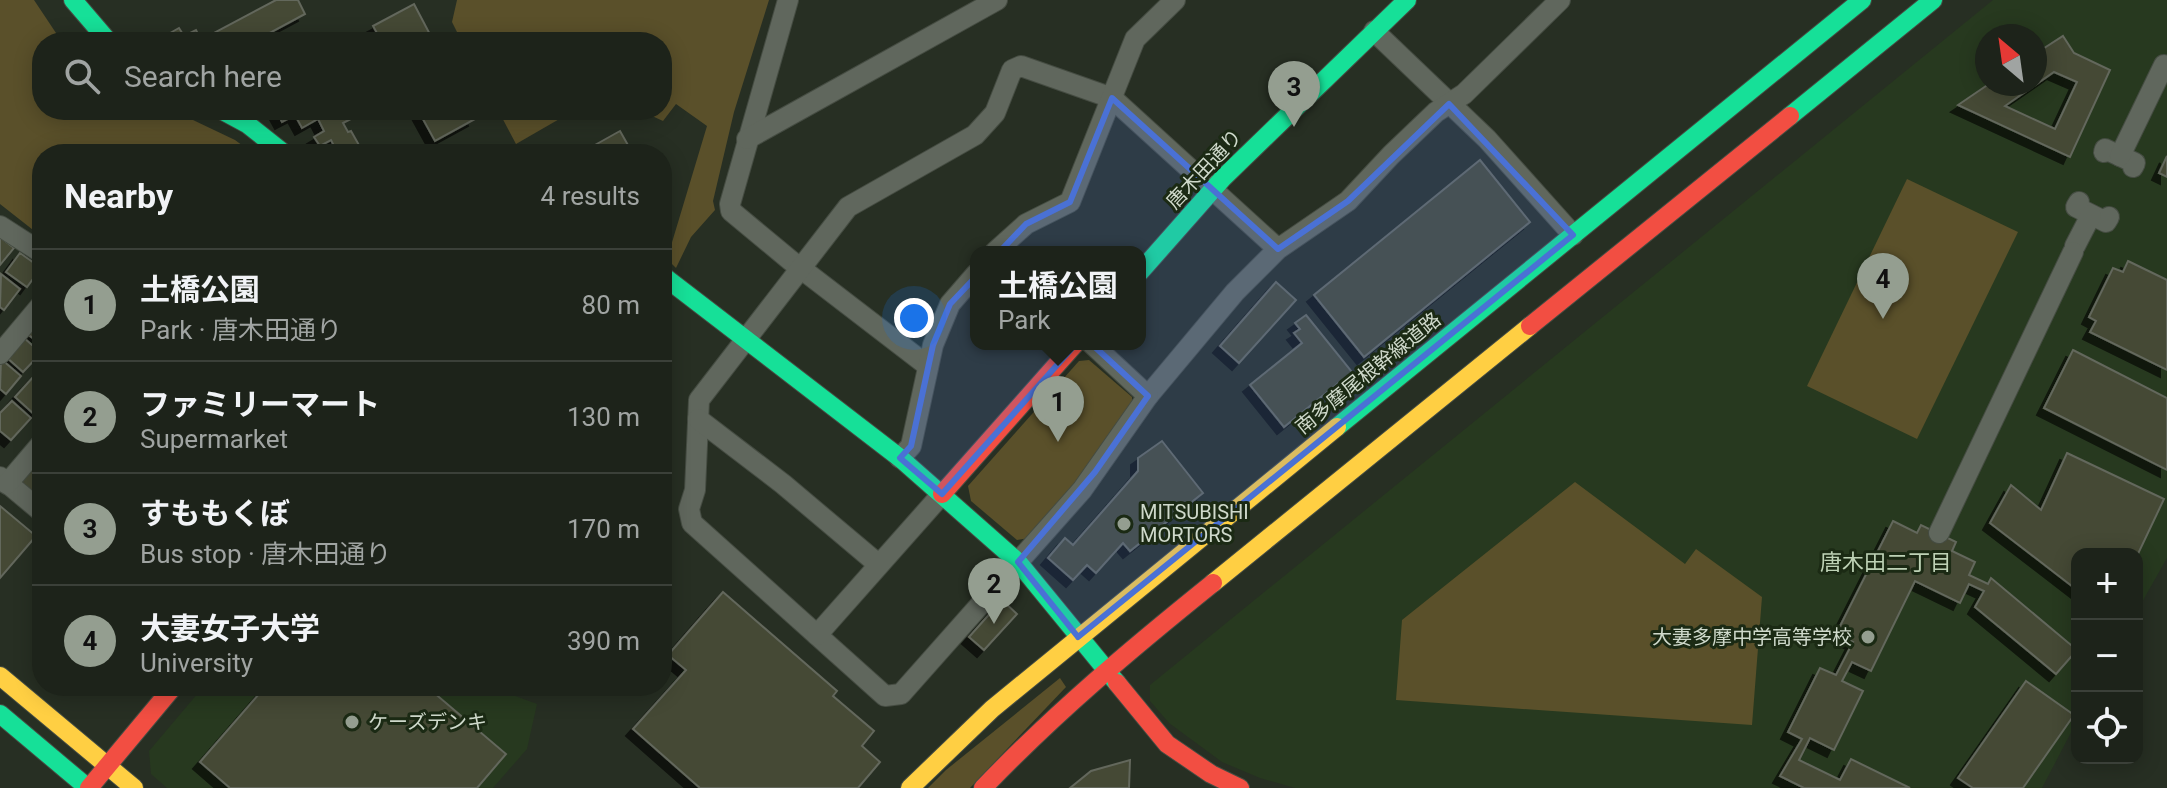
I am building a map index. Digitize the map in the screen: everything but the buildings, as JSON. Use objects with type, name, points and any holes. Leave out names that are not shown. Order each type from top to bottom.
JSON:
[{"type":"main road","points":[[73,0],[100,32]]},
{"type":"main road","name":"唐木田通り","points":[[1146,265],[1212,190],[1407,0]]},
{"type":"main road","name":"南多摩尾根幹線道路","points":[[910,788],[992,709],[1078,637],[1862,0]]},
{"type":"main road","points":[[983,788],[1039,730],[1105,670],[1933,0]]},
{"type":"main road","points":[[240,120],[272,144]]},
{"type":"main road","points":[[672,283],[900,458],[942,494],[1018,562],[1167,744],[1211,774],[1240,788]]},
{"type":"main road","points":[[942,494],[1070,350]]},
{"type":"main road","points":[[0,676],[134,788]]},
{"type":"main road","points":[[0,714],[88,788],[166,696]]},
{"type":"street","points":[[788,0],[747,139],[730,204],[731,211],[928,366]]},
{"type":"street","points":[[747,139],[997,0]]},
{"type":"street","points":[[1002,246],[1026,224],[1070,202],[1135,39],[1175,0]]},
{"type":"street","points":[[1278,249],[1112,98],[1021,66],[1012,70],[995,113],[975,135],[848,207],[699,400],[695,490],[689,515],[692,523],[885,696],[901,694],[1082,490],[1148,396],[1235,292],[1278,249],[1348,201],[1436,112],[1464,94],[1560,0]]},
{"type":"street","points":[[1374,31],[1487,139],[1573,235]]},
{"type":"street","points":[[2119,158],[2164,65]]},
{"type":"street","points":[[1939,533],[2093,211]]},
{"type":"street","points":[[0,226],[32,247]]},
{"type":"street","points":[[900,458],[911,446],[933,345],[950,304],[970,281]]},
{"type":"street","points":[[0,354],[32,316]]},
{"type":"street","points":[[1098,350],[1148,396]]},
{"type":"street","points":[[698,419],[783,484],[878,564]]},
{"type":"street","points":[[32,453],[4,481],[32,504]]},
{"type":"street","points":[[817,635],[942,494]]},
{"type":"highlighted area","points":[[1112,98],[1278,249],[1348,201],[1449,104],[1573,235],[1078,637],[1018,562],[1095,472],[1148,396],[1083,336],[942,494],[900,458],[911,446],[933,345],[950,304],[1026,224],[1070,202]]},
{"type":"shaded area","points":[[0,0],[34,0],[55,32],[32,32],[32,120],[193,120],[240,144],[32,144],[32,229],[0,204]]},
{"type":"shaded area","points":[[457,0],[769,0],[734,112],[713,201],[715,210],[691,237],[676,268],[672,264],[672,242],[707,126],[676,104],[672,109],[672,32],[457,32],[452,22]]},
{"type":"shaded area","points":[[1993,0],[2167,0],[2167,558],[2143,600],[2143,548],[2071,548],[2071,732],[2042,788],[1295,788],[1222,762],[1169,723],[1150,701],[1150,685]]},
{"type":"shaded area","points":[[503,120],[558,120],[516,144]]},
{"type":"shaded area","points":[[1907,179],[2018,232],[1917,439],[1807,386]]},
{"type":"shaded area","points":[[1089,360],[1132,397],[1132,409],[1084,475],[1029,538],[1017,540],[971,501],[968,486],[1079,361]]},
{"type":"shaded area","points":[[1575,482],[1685,564],[1696,549],[1762,597],[1752,725],[1396,700],[1402,620]]},
{"type":"shaded area","points":[[1060,678],[1066,687],[970,788],[928,788],[946,770]]},
{"type":"shaded area","name":"ケーズデンキ","points":[[196,696],[515,696],[537,704],[527,749],[493,788],[167,788],[151,774],[149,751]]},
{"type":"traffic: fast","points":[[73,0],[100,32]]},
{"type":"traffic: fast","points":[[1146,265],[1223,178],[1407,0]]},
{"type":"traffic: fast","points":[[1337,427],[1862,0]]},
{"type":"traffic: fast","points":[[1790,116],[1933,0]]},
{"type":"traffic: fast","points":[[240,120],[272,144]]},
{"type":"traffic: fast","points":[[672,283],[900,458],[1018,562],[1117,683]]},
{"type":"traffic: fast","points":[[0,714],[88,788]]},
{"type":"traffic: slow","points":[[1213,583],[1530,326]]},
{"type":"traffic: slow","points":[[910,788],[992,709],[1337,427]]},
{"type":"traffic: slow","points":[[0,676],[134,788]]},
{"type":"traffic: jam","points":[[1530,326],[1790,116]]},
{"type":"traffic: jam","points":[[942,494],[1070,350]]},
{"type":"traffic: jam","points":[[983,788],[1095,682],[1213,583]]},
{"type":"traffic: jam","points":[[1117,683],[1167,744],[1211,774],[1240,788]]},
{"type":"traffic: jam","points":[[89,788],[166,696]]},
{"type":"place","name":"すももくぼ","points":[[1294,127]]},
{"type":"place","name":"大妻女子大学","points":[[1883,319]]},
{"type":"place","name":"土橋公園","points":[[1058,442]]},
{"type":"place","name":"MITSUBISHI MORTORS","points":[[1124,524]]},
{"type":"place","name":"ファミリーマート","points":[[994,624]]},
{"type":"place","name":"大妻多摩中学高等学校","points":[[1868,637]]},
{"type":"place","name":"ケーズデンキ","points":[[352,722]]},
{"type":"district","name":"唐木田二丁目","points":[[1886,562]]}]
